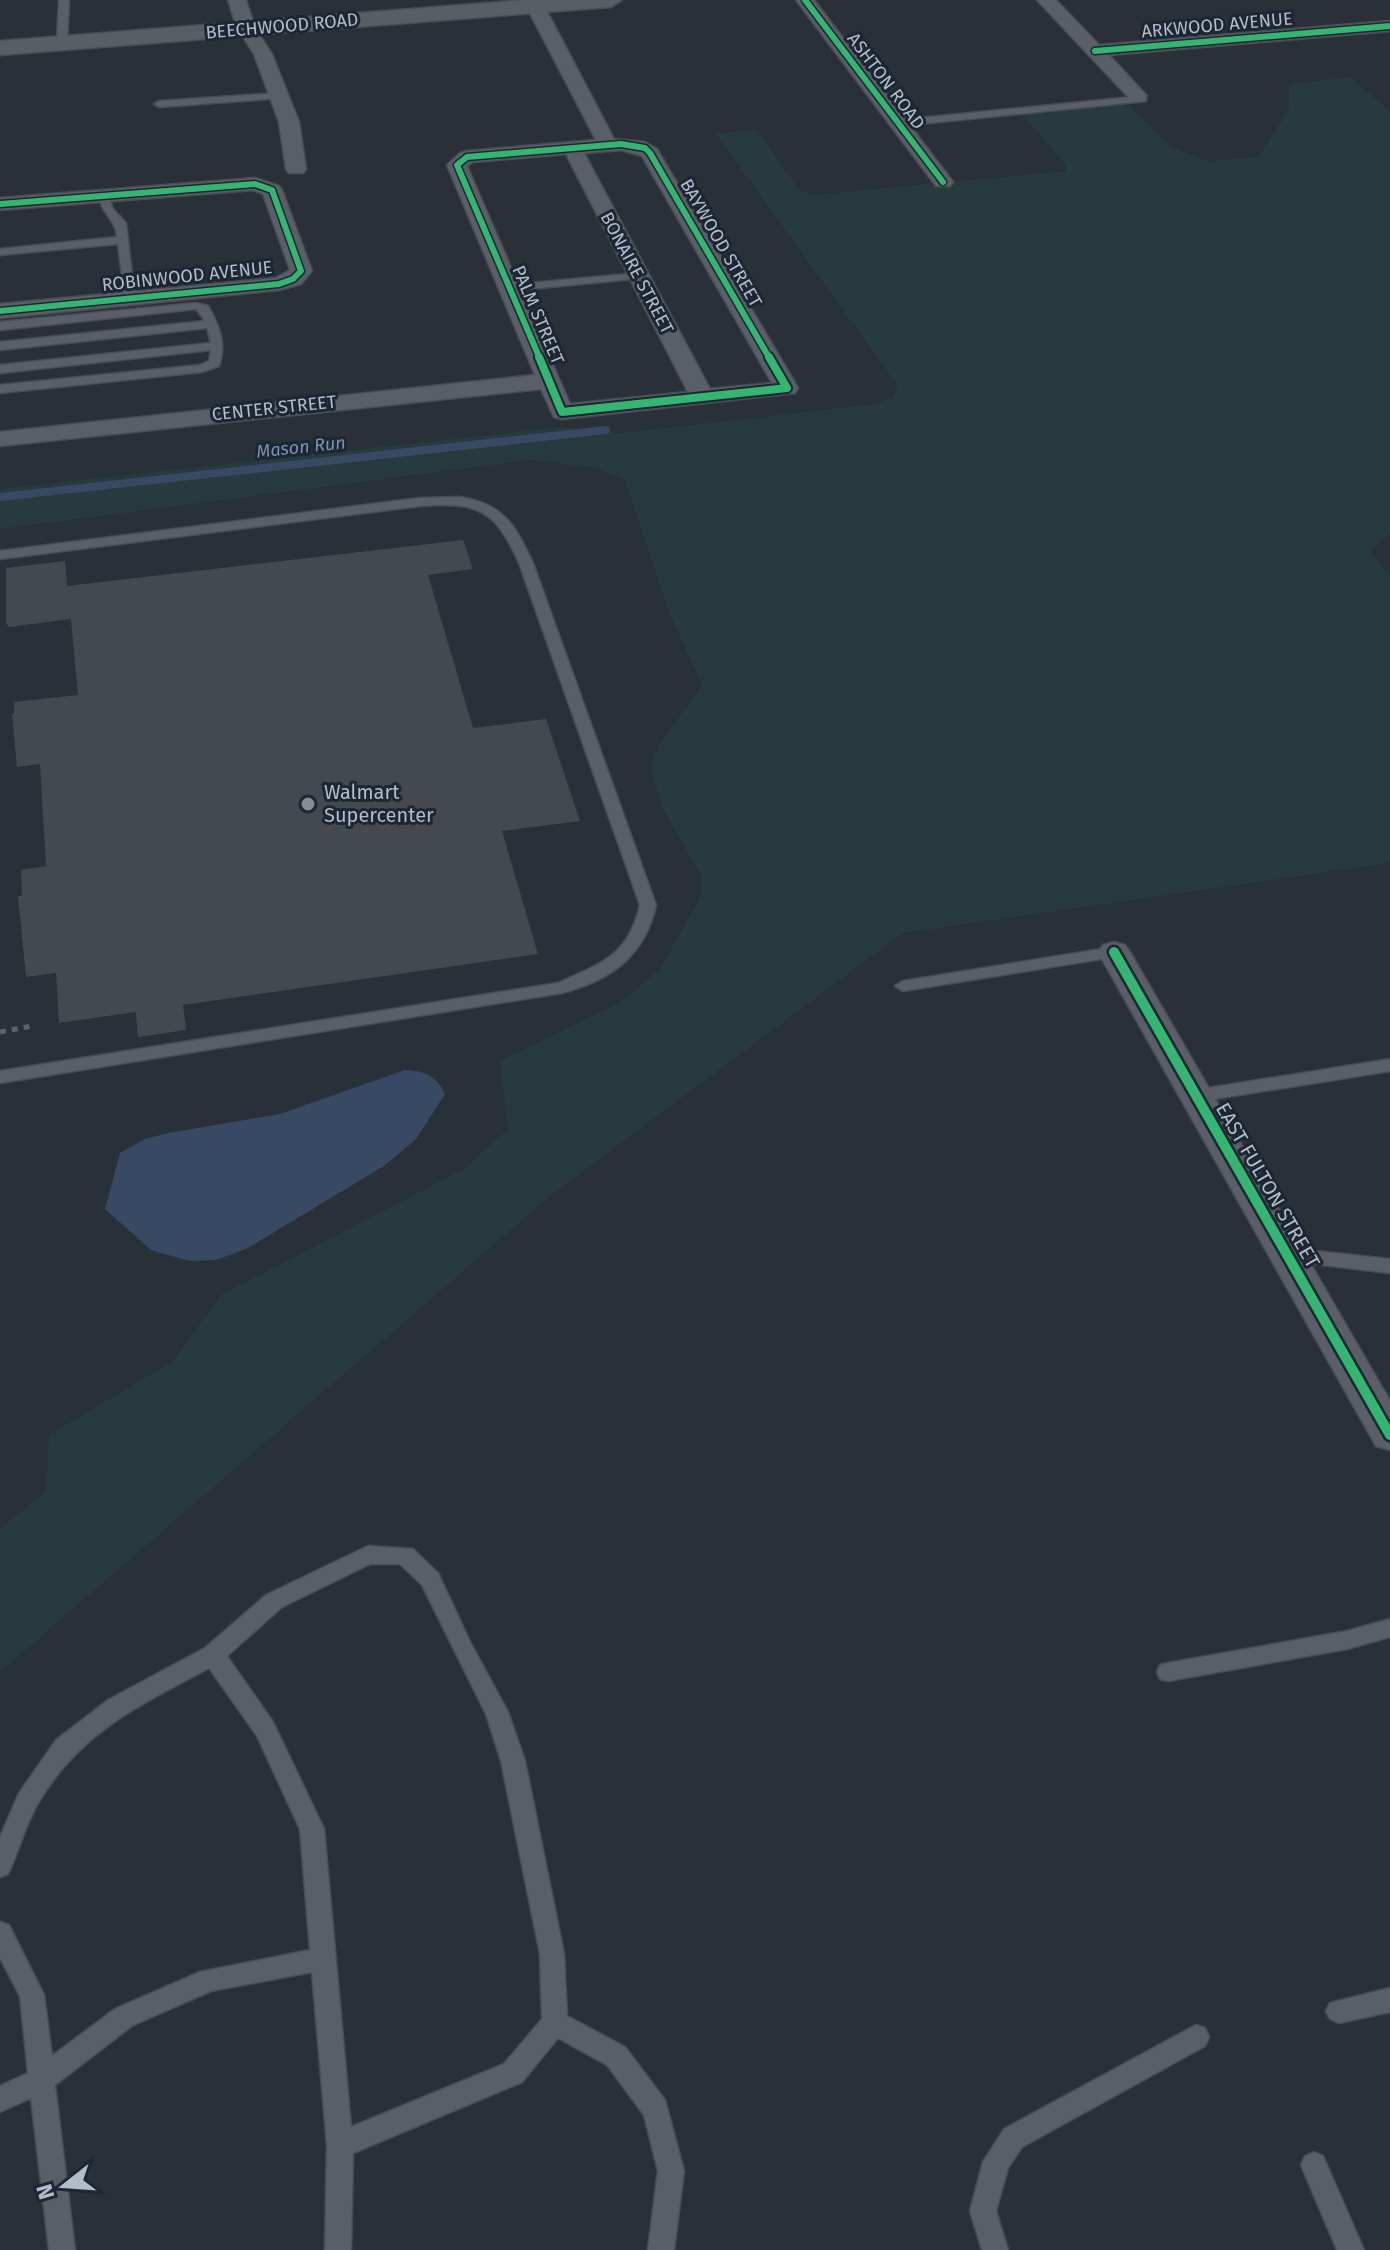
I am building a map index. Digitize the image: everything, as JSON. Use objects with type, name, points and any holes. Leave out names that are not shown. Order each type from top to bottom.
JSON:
[{"type":"street","points":[[237,0],[246,28],[263,54],[279,96],[292,134],[296,169]]},
{"type":"street","name":"BEECHWOOD ROAD","points":[[0,48],[534,3],[611,0]]},
{"type":"street","name":"ASHTON ROAD","points":[[805,0],[943,182]]},
{"type":"street","points":[[1046,0],[1141,97]]},
{"type":"street","points":[[534,3],[608,145]]},
{"type":"street","name":"ARKWOOD AVENUE","points":[[1095,51],[1390,26]]},
{"type":"street","name":"PALM STREET","points":[[608,145],[467,157],[457,165],[562,412],[787,388]]},
{"type":"street","name":"BAYWOOD STREET","points":[[608,145],[634,145],[650,153],[787,388]]},
{"type":"street","name":"BONAIRE STREET","points":[[572,148],[703,398]]},
{"type":"street","name":"ROBINWOOD AVENUE","points":[[0,204],[243,183],[266,186],[272,190],[301,271],[293,279],[279,284],[0,311]]},
{"type":"street","name":"CENTER STREET","points":[[0,439],[548,381]]},
{"type":"street","name":"EAST FULTON STREET","points":[[1114,952],[1390,1435]]},
{"type":"lane","points":[[62,43],[64,0]]},
{"type":"lane","points":[[159,104],[279,96]]},
{"type":"lane","points":[[899,123],[1141,97]]},
{"type":"lane","points":[[104,196],[108,210],[121,223],[131,299]]},
{"type":"lane","points":[[0,252],[125,240]]},
{"type":"lane","points":[[509,288],[639,276]]},
{"type":"lane","points":[[0,326],[196,306],[204,308],[218,346],[215,363],[202,368],[0,389]]},
{"type":"lane","points":[[0,346],[212,324]]},
{"type":"lane","points":[[0,369],[218,346]]},
{"type":"lane","points":[[0,555],[420,502],[475,502],[496,513],[517,541],[648,905],[645,928],[624,958],[562,988],[0,1077]]},
{"type":"lane","points":[[903,986],[1114,952]]},
{"type":"lane","points":[[1196,1096],[1390,1065]]},
{"type":"lane","points":[[1287,1255],[1390,1266]]},
{"type":"lane","points":[[0,1866],[27,1800],[64,1747],[116,1707],[213,1655],[274,1601],[368,1555],[405,1555],[430,1579],[461,1646],[497,1712],[513,1761],[552,1954],[555,2023],[513,2073],[340,2145]]},
{"type":"lane","points":[[1168,1672],[1347,1640],[1390,1628]]},
{"type":"lane","points":[[213,1655],[265,1729],[312,1829],[340,2145],[338,2250]]},
{"type":"lane","points":[[0,1933],[32,1995],[62,2250]]},
{"type":"lane","points":[[0,2099],[40,2081],[124,2017],[209,1980],[322,1959]]},
{"type":"lane","points":[[1339,2011],[1390,2000]]},
{"type":"lane","points":[[555,2023],[616,2056],[656,2109],[671,2171],[661,2250]]},
{"type":"lane","points":[[995,2250],[983,2211],[996,2162],[1013,2138],[1196,2037]]},
{"type":"lane","points":[[1314,2165],[1351,2250]]},
{"type":"path","points":[[0,1032],[32,1026]]},
{"type":"green space","points":[[1351,77],[1390,112],[1390,534],[1370,551],[1390,575],[1390,863],[903,933],[551,1195],[0,1672],[0,1529],[46,1491],[49,1435],[173,1361],[221,1295],[464,1169],[508,1129],[500,1061],[621,1002],[660,969],[702,894],[702,877],[663,809],[651,767],[660,744],[702,685],[670,614],[625,480],[596,468],[530,460],[0,529],[0,489],[561,427],[621,433],[875,404],[893,397],[898,386],[716,134],[757,129],[800,191],[812,195],[1066,171],[1066,165],[1021,113],[1126,103],[1171,147],[1208,161],[1258,157],[1289,110],[1289,84]]},
{"type":"water","points":[[405,1070],[429,1075],[445,1094],[416,1139],[384,1166],[246,1249],[216,1260],[189,1261],[151,1250],[105,1209],[120,1153],[145,1139],[280,1114]]},
{"type":"building","name":"Walmart Supercenter","points":[[463,540],[473,569],[428,575],[473,728],[546,719],[580,821],[502,831],[538,954],[183,1005],[186,1030],[138,1037],[136,1012],[59,1023],[56,973],[26,977],[18,896],[22,896],[21,870],[46,866],[40,764],[17,767],[12,714],[14,702],[78,695],[71,619],[9,627],[6,623],[6,568],[65,561],[67,586]]},
{"type":"waterway","name":"Mason Run","points":[[0,497],[606,430]]},
{"type":"cycle path","points":[[805,0],[943,182]]},
{"type":"cycle path","points":[[1095,51],[1390,26]]},
{"type":"cycle path","points":[[621,144],[645,148],[650,153],[787,388],[562,412],[457,165],[467,157],[621,144]]},
{"type":"cycle path","points":[[0,204],[255,184],[272,190],[301,271],[293,279],[279,284],[0,311]]},
{"type":"cycle path","points":[[1114,952],[1390,1435]]},
{"type":"place","name":"Walmart Supercenter","points":[[308,804]]}]
